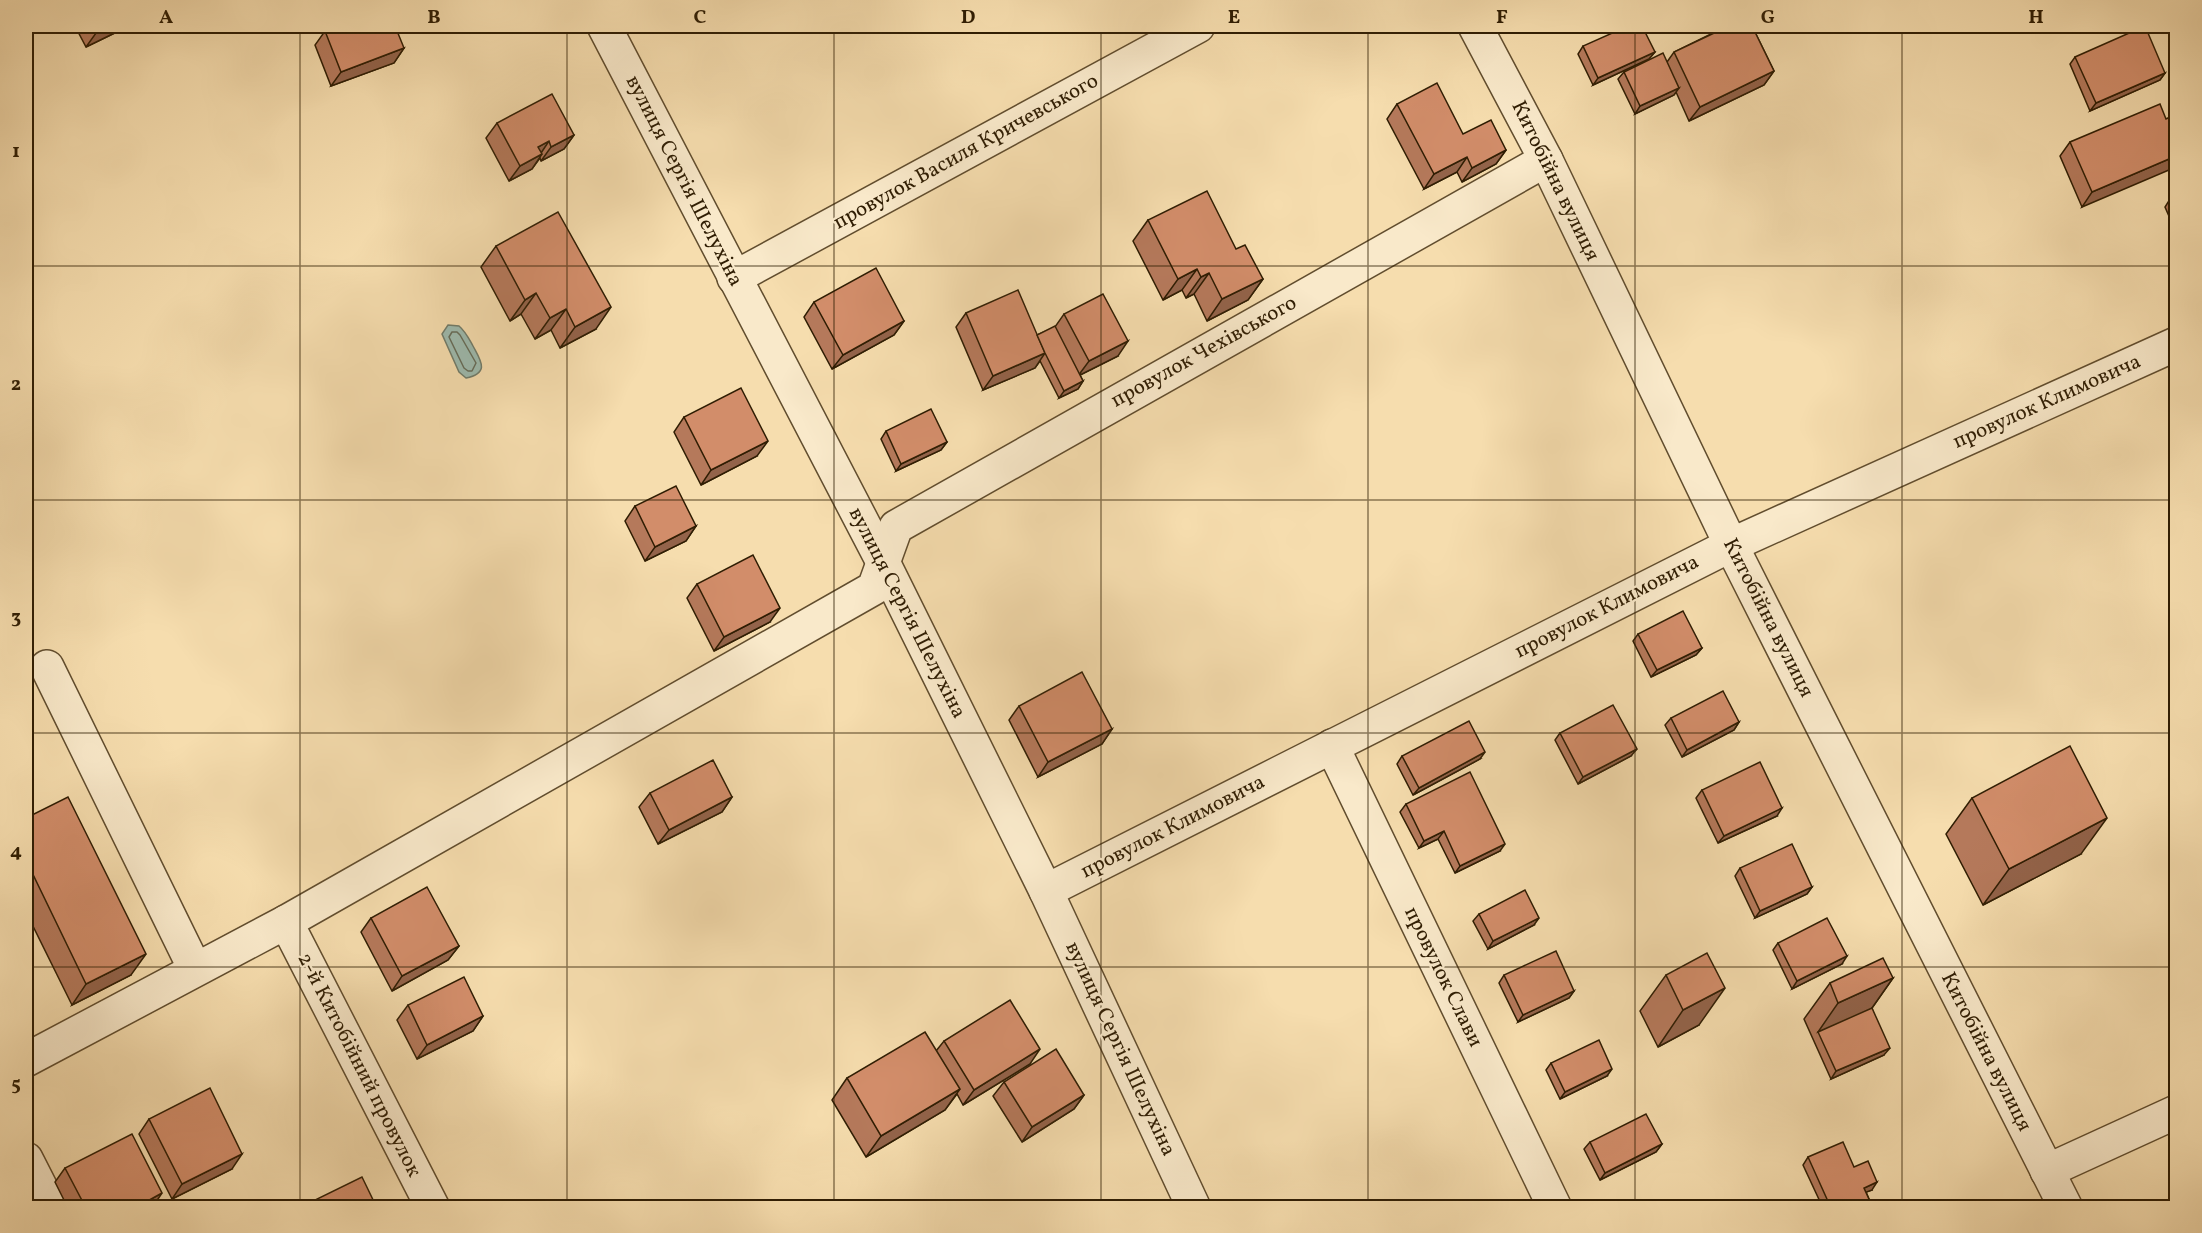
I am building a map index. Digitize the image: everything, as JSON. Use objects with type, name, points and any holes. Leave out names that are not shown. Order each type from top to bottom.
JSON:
[{"type":"street","name":"вулиця Сергія Шелухіна","points":[[604,26],[883,562],[1046,891],[1194,1208]]},
{"type":"street","name":"провулок Василя Кричевського","points":[[734,278],[1198,26]]},
{"type":"street","name":"Китобійна вулиця","points":[[1475,26],[1546,160],[1731,545],[2066,1208]]},
{"type":"street","name":"провулок Чехівського","points":[[26,1060],[286,922],[874,588],[896,526],[1546,160]]},
{"type":"street","name":"провулок Климовича","points":[[1046,891],[1731,545],[2176,344]]},
{"type":"street","points":[[47,667],[195,969]]},
{"type":"street","name":"провулок Слави","points":[[1332,746],[1555,1208]]},
{"type":"street","name":"2-й Китобійний провулок","points":[[286,922],[433,1208]]},
{"type":"street","points":[[2047,1171],[2176,1112]]},
{"type":"street","points":[[26,1159],[51,1208]]},
{"type":"water","points":[[448,325],[461,328],[479,357],[481,370],[474,376],[466,378],[459,372],[442,334]]},
{"type":"building","points":[[92,26],[110,26],[96,33]]},
{"type":"building","points":[[340,26],[395,26],[404,48],[341,72],[325,31]]},
{"type":"building","points":[[1628,26],[1642,26],[1655,52],[1598,78],[1583,46]]},
{"type":"building","points":[[1729,26],[1752,26],[1774,71],[1700,107],[1674,52]]},
{"type":"building","points":[[2145,26],[2165,73],[2096,103],[2075,57]]},
{"type":"building","points":[[1663,53],[1679,88],[1640,106],[1624,72]]},
{"type":"building","points":[[1437,83],[1463,134],[1491,120],[1506,150],[1472,168],[1467,157],[1434,174],[1397,104]]},
{"type":"building","points":[[552,94],[574,135],[551,147],[549,141],[538,147],[542,154],[520,166],[497,123]]},
{"type":"building","points":[[2160,104],[2166,119],[2176,114],[2176,156],[2092,192],[2070,142]]},
{"type":"building","points":[[1207,191],[1236,249],[1245,245],[1263,279],[1222,299],[1209,273],[1201,277],[1197,269],[1178,279],[1148,220]]},
{"type":"building","points":[[2176,196],[2176,213],[2170,199]]},
{"type":"building","points":[[558,212],[611,307],[575,327],[566,309],[550,318],[536,293],[525,300],[496,246]]},
{"type":"building","points":[[876,268],[904,321],[843,355],[814,302]]},
{"type":"building","points":[[1018,290],[1045,353],[993,376],[966,313]]},
{"type":"building","points":[[1103,294],[1128,341],[1089,361],[1064,314]]},
{"type":"building","points":[[1055,326],[1083,381],[1064,391],[1037,335]]},
{"type":"building","points":[[741,388],[768,441],[711,470],[684,417]]},
{"type":"building","points":[[931,409],[947,442],[901,464],[886,431]]},
{"type":"building","points":[[676,486],[696,526],[655,547],[635,506]]},
{"type":"building","points":[[753,555],[780,608],[724,637],[697,584]]},
{"type":"building","points":[[1683,611],[1702,648],[1657,670],[1638,634]]},
{"type":"building","points":[[1082,672],[1112,729],[1048,762],[1019,706]]},
{"type":"building","points":[[1723,691],[1739,722],[1687,750],[1671,718]]},
{"type":"building","points":[[1613,705],[1637,749],[1583,777],[1560,733]]},
{"type":"building","points":[[1469,721],[1485,752],[1419,788],[1402,756]]},
{"type":"building","points":[[2070,746],[2107,818],[2009,869],[1972,798]]},
{"type":"building","points":[[713,760],[732,797],[669,830],[650,793]]},
{"type":"building","points":[[1760,762],[1782,808],[1724,836],[1702,790]]},
{"type":"building","points":[[1470,772],[1505,844],[1460,866],[1444,831],[1424,841],[1406,804]]},
{"type":"building","points":[[68,797],[146,954],[86,984],[26,860],[26,818]]},
{"type":"building","points":[[1792,844],[1812,887],[1760,911],[1740,868]]},
{"type":"building","points":[[427,887],[459,946],[402,976],[371,918]]},
{"type":"building","points":[[1525,890],[1539,918],[1493,941],[1479,914]]},
{"type":"building","points":[[1827,918],[1847,956],[1797,981],[1778,943]]},
{"type":"building","points":[[1556,951],[1574,991],[1523,1015],[1504,975]]},
{"type":"building","points":[[1707,953],[1725,988],[1683,1010],[1666,975]]},
{"type":"building","points":[[1883,958],[1893,978],[1838,1003],[1830,983]]},
{"type":"building","points":[[464,977],[483,1016],[427,1045],[408,1005]]},
{"type":"building","points":[[1010,1000],[1040,1049],[974,1090],[944,1041]]},
{"type":"building","points":[[1872,1008],[1890,1048],[1836,1071],[1818,1032]]},
{"type":"building","points":[[925,1032],[960,1089],[881,1136],[847,1078]]},
{"type":"building","points":[[1599,1040],[1612,1069],[1565,1092],[1551,1063]]},
{"type":"building","points":[[1056,1049],[1084,1095],[1032,1127],[1004,1082]]},
{"type":"building","points":[[210,1088],[242,1154],[182,1184],[149,1119]]},
{"type":"building","points":[[1646,1114],[1662,1144],[1605,1173],[1590,1142]]},
{"type":"building","points":[[132,1134],[162,1193],[135,1208],[86,1208],[65,1168]]},
{"type":"building","points":[[1843,1142],[1854,1167],[1868,1161],[1877,1182],[1864,1188],[1873,1208],[1831,1208],[1808,1157]]},
{"type":"building","points":[[362,1177],[377,1208],[319,1208],[315,1200]]},
{"type":"building","points":[[1690,1202],[1693,1208],[1679,1208]]}]
